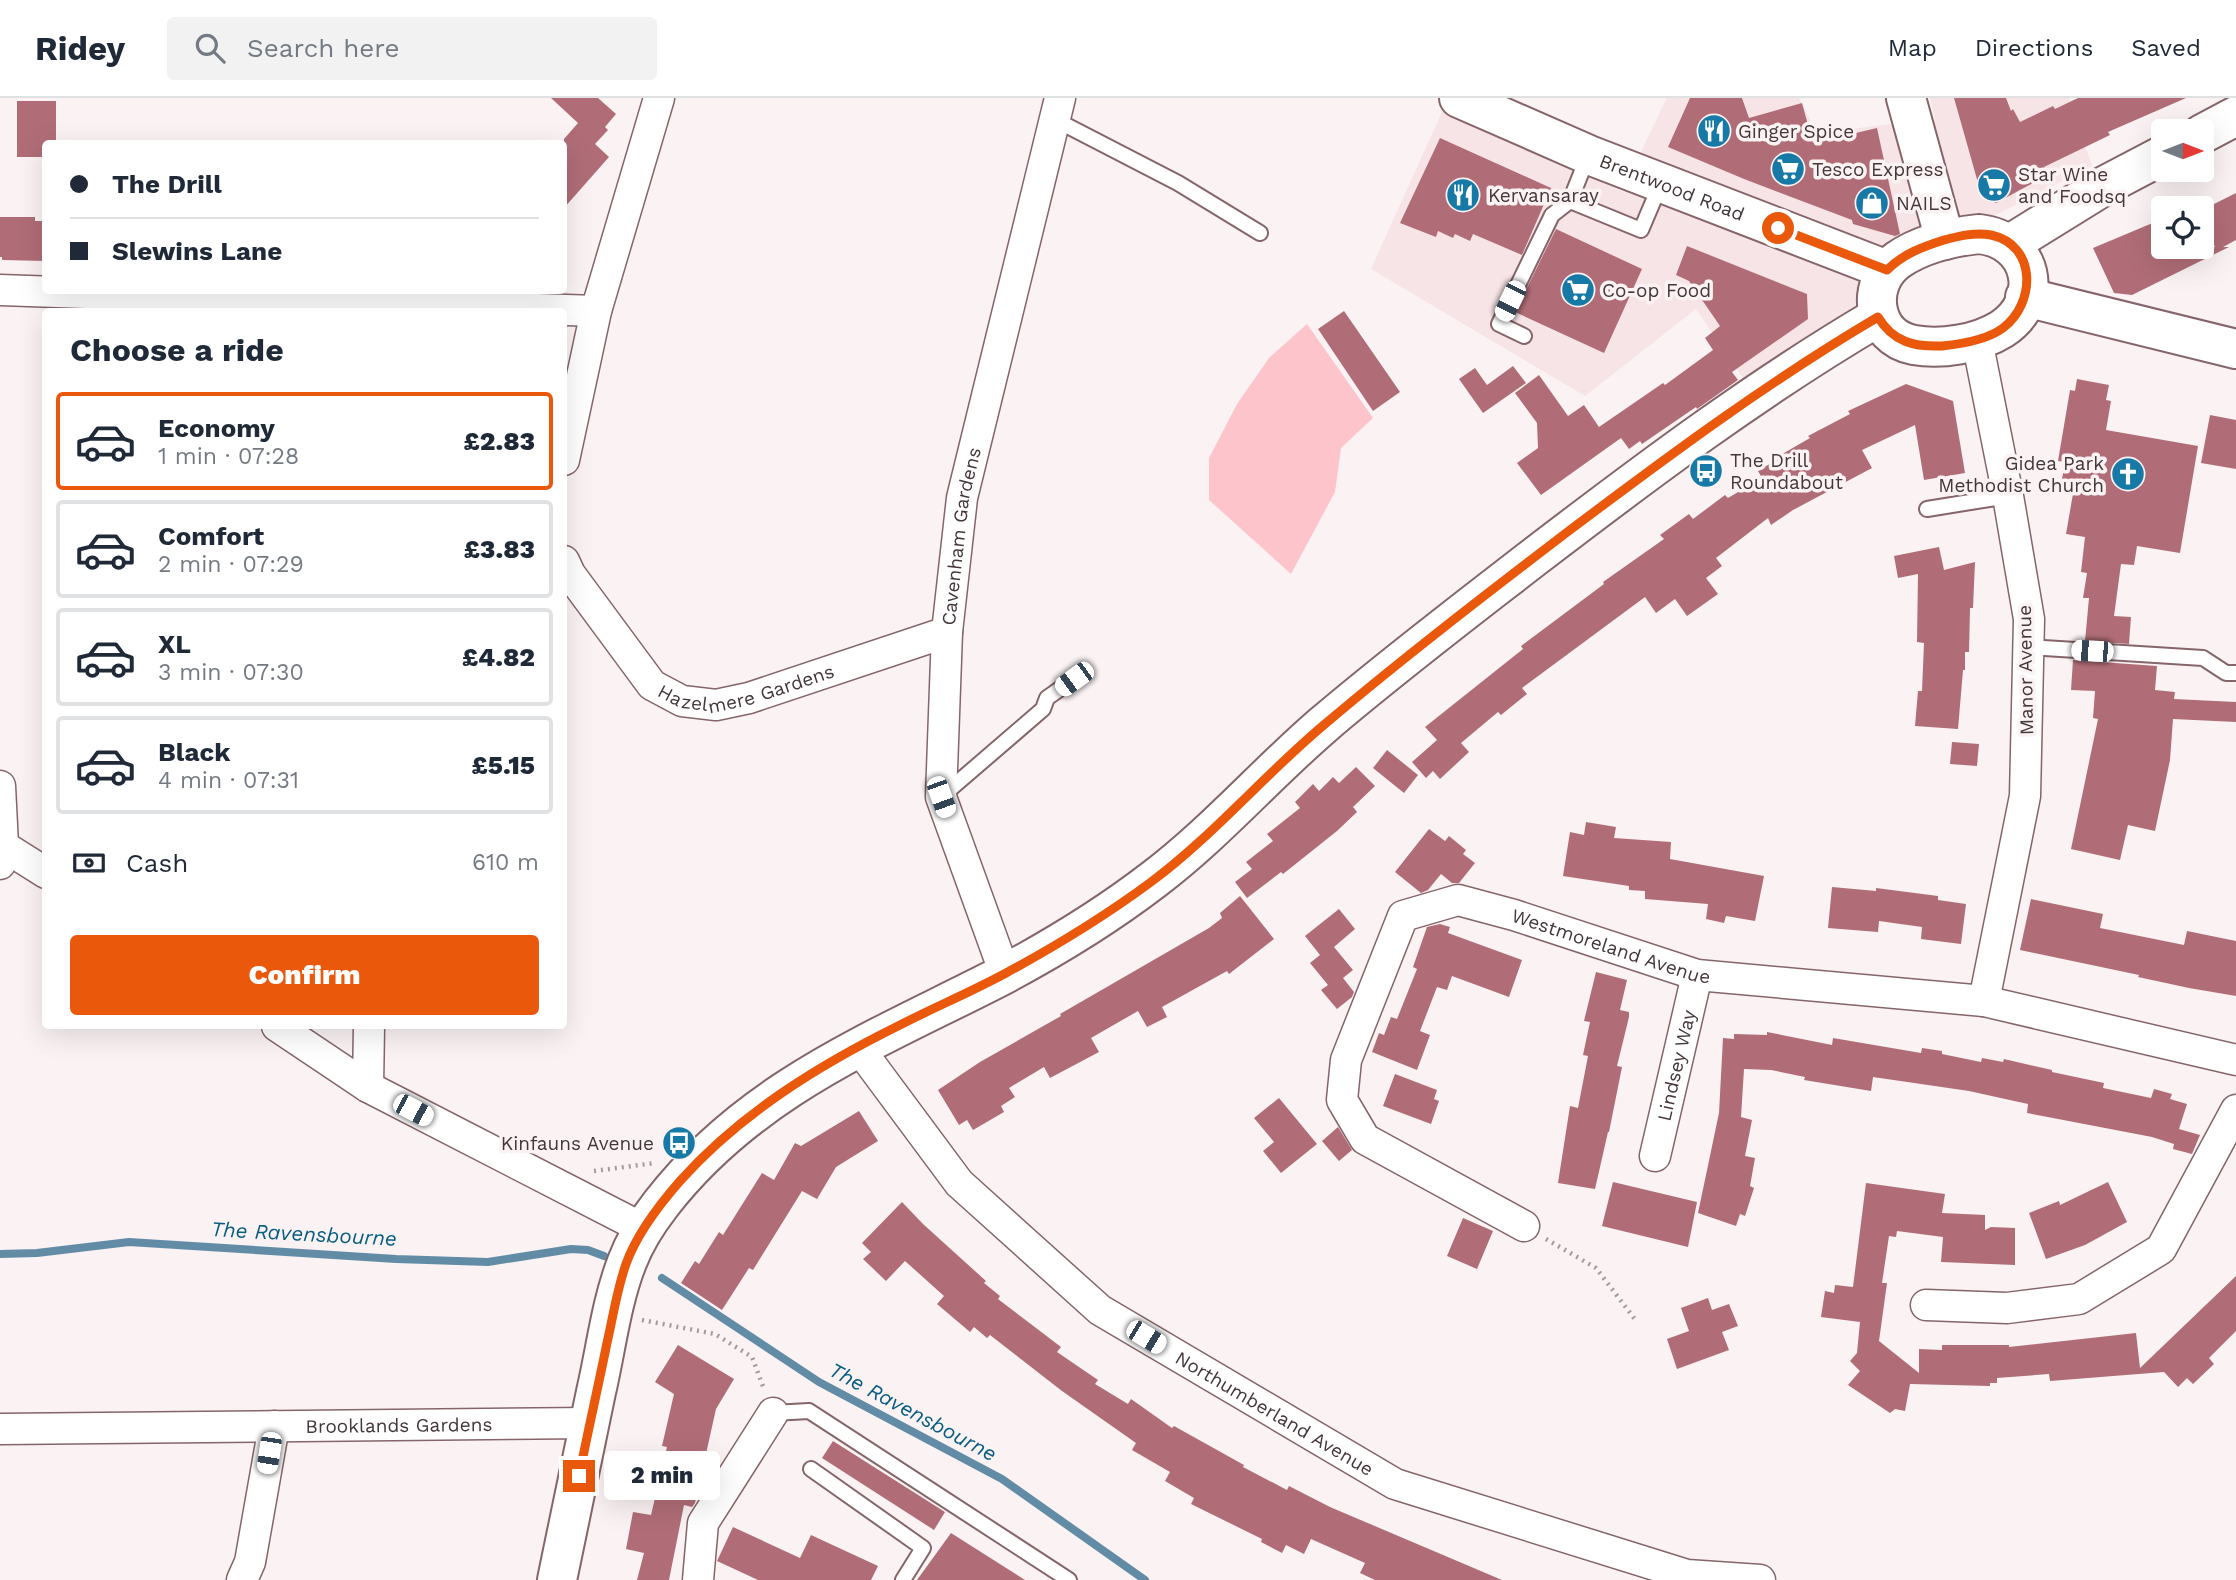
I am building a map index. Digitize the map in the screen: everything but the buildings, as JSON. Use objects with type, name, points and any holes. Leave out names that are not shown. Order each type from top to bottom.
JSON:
[{"type":"street","points":[[567,446],[596,310],[659,98]]},
{"type":"street","name":"Brentwood Road","points":[[1459,98],[1589,155],[1887,270]]},
{"type":"street","points":[[1906,98],[1945,240]]},
{"type":"street","name":"Cavenham Gardens","points":[[1005,974],[941,797],[947,632],[962,498],[1057,109]]},
{"type":"street","points":[[2214,128],[2236,116]]},
{"type":"street","points":[[2010,244],[2102,187],[2151,161]]},
{"type":"street","points":[[1979,234],[1992,235],[2010,244],[2019,253],[2028,273],[2025,297],[2020,309],[2002,329],[1977,340],[1947,345],[1913,345],[1893,335],[1878,317],[1878,289],[1887,270],[1897,261],[1945,240],[1979,234]]},
{"type":"street","points":[[0,290],[42,291]]},
{"type":"street","points":[[119,294],[536,308]]},
{"type":"street","points":[[2025,297],[2236,349]]},
{"type":"street","points":[[567,309],[596,310]]},
{"type":"street","points":[[557,1580],[613,1315],[627,1262],[658,1207],[731,1130],[820,1067],[1005,974],[1079,931],[1152,881],[1189,851],[1321,727],[1416,649],[1647,471],[1816,353],[1878,317]]},
{"type":"street","name":"Manor Avenue","points":[[1977,340],[2029,619],[2025,796],[1984,1000]]},
{"type":"street","name":"Hazelmere Gardens","points":[[567,568],[652,685],[682,701],[716,705],[749,698],[947,632]]},
{"type":"street","points":[[0,786],[1,851],[42,871]]},
{"type":"street","name":"Westmoreland Avenue","points":[[1524,1226],[1365,1139],[1342,1100],[1346,1060],[1403,916],[1458,900],[1514,915],[1697,975],[1984,1000],[2236,1060]]},
{"type":"street","name":"Lindsey Way","points":[[1655,1156],[1697,975]]},
{"type":"street","points":[[281,1029],[368,1087],[644,1229]]},
{"type":"street","points":[[368,1087],[369,1029]]},
{"type":"street","name":"Northumberland Avenue","points":[[858,1047],[959,1183],[1100,1310],[1395,1484],[1687,1575],[1760,1580]]},
{"type":"street","points":[[1926,1305],[2007,1308],[2079,1299],[2161,1249],[2236,1110]]},
{"type":"street","points":[[698,1580],[703,1523],[773,1413]]},
{"type":"street","name":"Brooklands Gardens","points":[[0,1429],[590,1423]]},
{"type":"street","points":[[242,1580],[250,1562],[274,1426]]},
{"type":"lane","points":[[1057,109],[1259,233]]},
{"type":"lane","points":[[1524,336],[1499,324],[1552,215],[1570,201],[1589,155]]},
{"type":"lane","points":[[1570,201],[1642,230],[1661,183]]},
{"type":"lane","points":[[1927,509],[2008,496]]},
{"type":"lane","points":[[2028,647],[2203,657],[2226,673],[2236,673]]},
{"type":"lane","points":[[941,797],[1043,709],[1048,698],[1074,679]]},
{"type":"lane","points":[[773,1413],[809,1410],[1069,1580]]},
{"type":"lane","points":[[811,1469],[923,1548],[903,1580]]},
{"type":"path","points":[[571,1191],[586,1173],[679,1159],[693,1168]]},
{"type":"path","points":[[1524,1226],[1596,1268],[1637,1322]]},
{"type":"path","points":[[613,1315],[668,1323],[715,1334],[752,1357],[773,1413]]},
{"type":"shaded area","points":[[1667,98],[1799,98],[1817,133],[1935,119],[1930,98],[2069,98],[2092,166],[1887,270],[1878,317],[1755,396],[1696,309],[1585,396],[1371,269],[1442,112],[1624,192]]},
{"type":"shaded area","points":[[1307,324],[1373,418],[1341,448],[1335,492],[1291,574],[1209,500],[1209,458],[1237,404],[1269,358]]},
{"type":"waterway","name":"The Ravensbourne","points":[[0,1254],[37,1253],[129,1242],[396,1259],[488,1262],[571,1249],[588,1250],[604,1256]]},
{"type":"waterway","name":"The Ravensbourne","points":[[662,1278],[819,1382],[1002,1479],[1145,1580]]},
{"type":"place","name":"Ginger Spice","points":[[1714,131]]},
{"type":"place","name":"Tesco Express","points":[[1788,169]]},
{"type":"place","name":"Star Wine and Foodsq","points":[[1994,185]]},
{"type":"place","name":"Kervansaray","points":[[1463,195]]},
{"type":"place","name":"NAILS","points":[[1872,203]]},
{"type":"place","name":"Co-op Food","points":[[1578,290]]},
{"type":"place","name":"The Drill Roundabout","points":[[1706,471]]},
{"type":"place","name":"Gidea Park Methodist Church","points":[[2128,474]]},
{"type":"place","name":"Kinfauns Avenue","points":[[679,1143]]},
{"type":"route","points":[[579,1476],[620,1285],[634,1246],[658,1207],[681,1179],[731,1130],[820,1067],[896,1026],[1005,974],[1079,931],[1152,881],[1189,851],[1321,727],[1405,657],[1658,463],[1816,353],[1878,317],[1893,335],[1913,345],[1947,345],[1977,340],[2002,329],[2012,320],[2020,309],[2028,286],[2028,273],[2019,253],[2010,244],[1992,235],[1965,235],[1926,246],[1897,261],[1887,270],[1778,228]]}]
